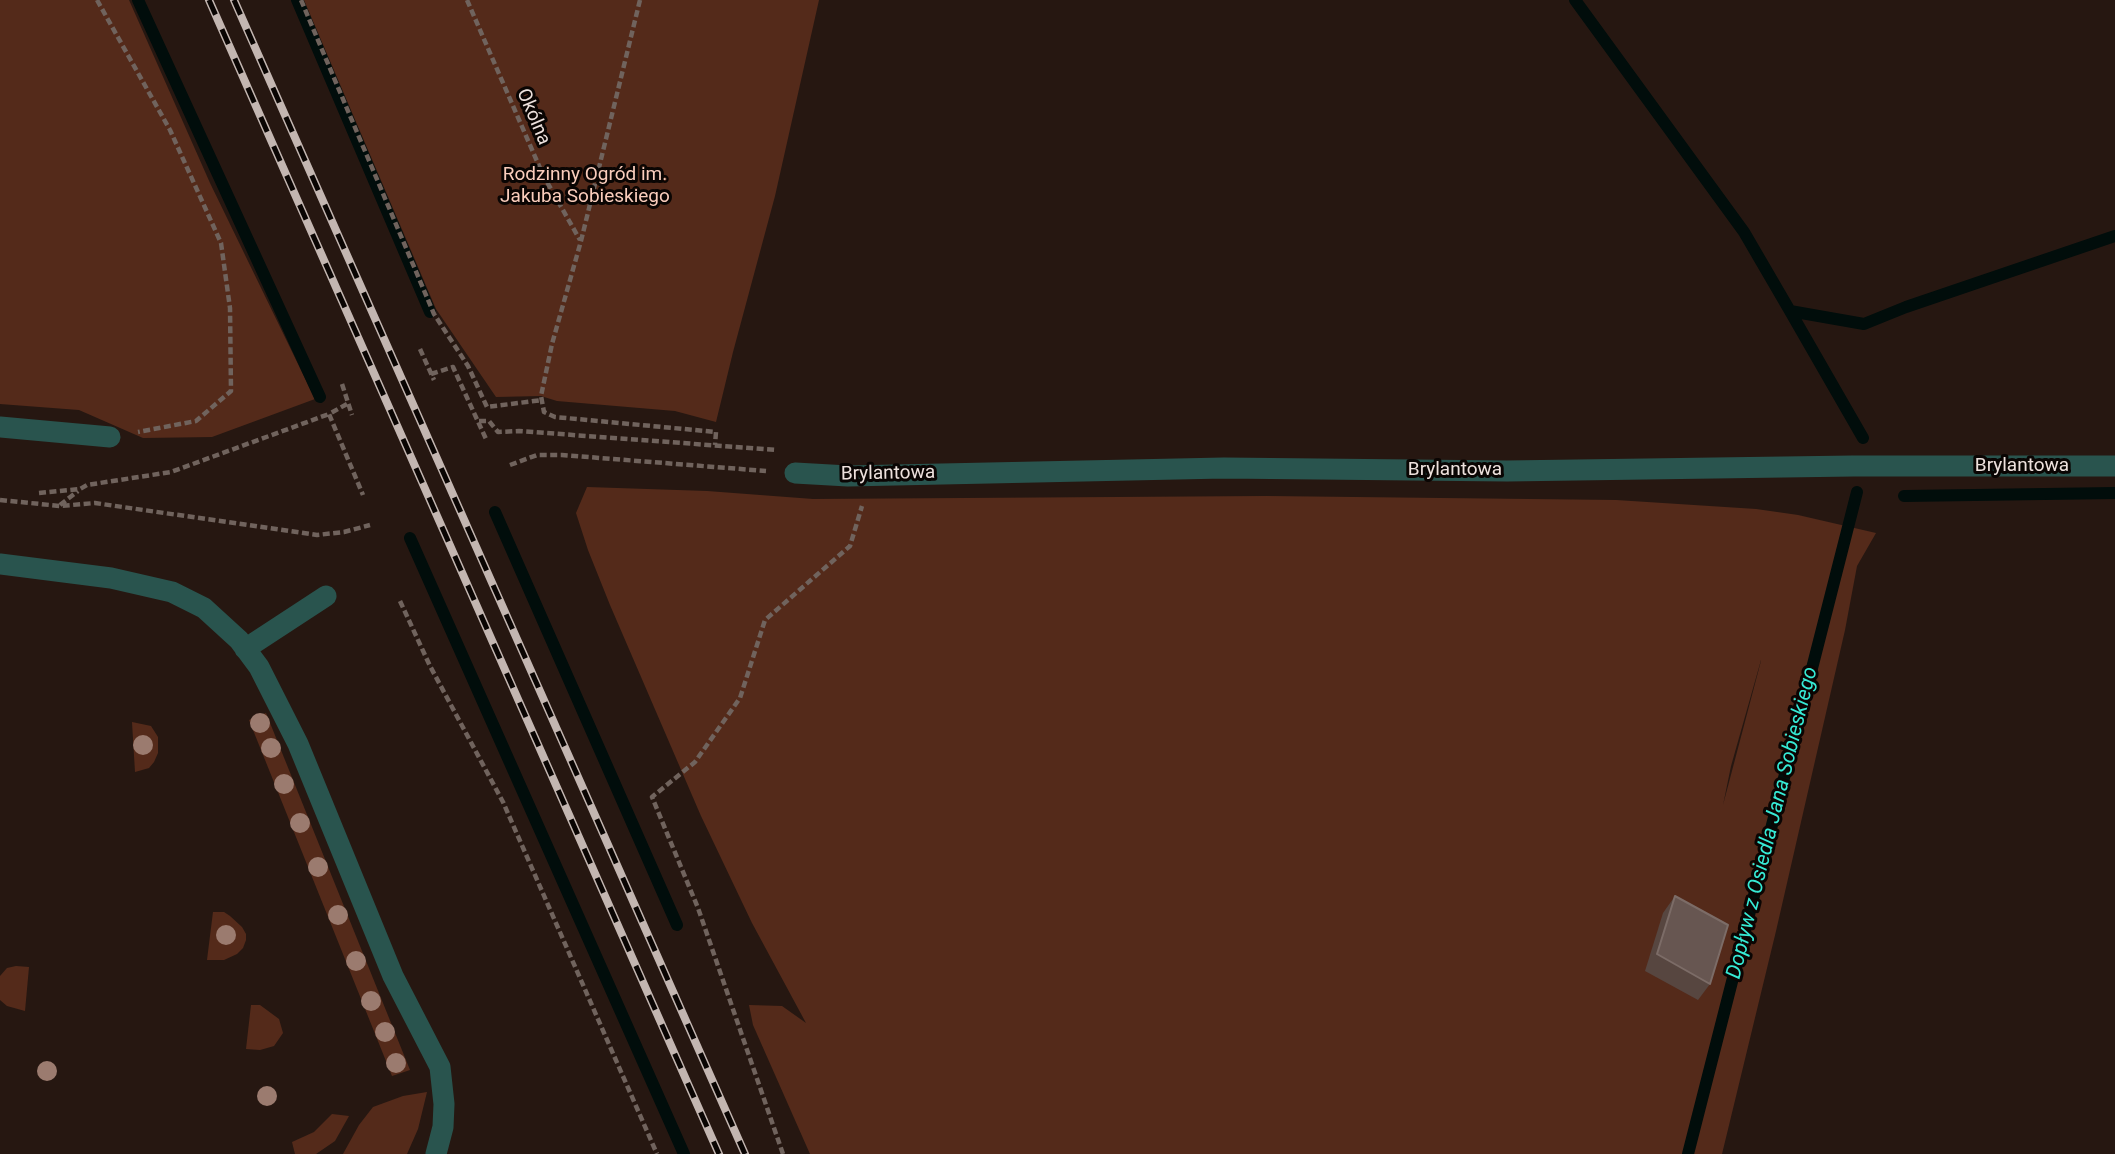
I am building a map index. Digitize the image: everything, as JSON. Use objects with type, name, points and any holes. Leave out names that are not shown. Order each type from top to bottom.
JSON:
[{"type":"street","points":[[0,427],[110,437]]},
{"type":"street","name":"Brylantowa","points":[[795,473],[871,475],[1224,468],[1507,471],[1853,466],[2115,466]]},
{"type":"street","points":[[0,564],[111,578],[172,592],[204,608],[246,649],[259,667],[298,744],[393,976],[440,1067],[444,1104],[443,1127],[436,1154]]},
{"type":"street","points":[[246,649],[326,596]]},
{"type":"path","points":[[97,0],[170,130],[221,243],[230,308],[231,391],[196,421],[110,437]]},
{"type":"path","points":[[301,0],[434,314],[468,366],[487,407],[542,398]]},
{"type":"path","name":"Okólna","points":[[467,0],[543,175],[581,241]]},
{"type":"path","points":[[640,0],[581,241],[552,344],[542,398],[544,412],[555,416],[716,432],[715,445]]},
{"type":"path","points":[[420,349],[434,380]]},
{"type":"path","points":[[430,374],[453,367],[486,439]]},
{"type":"path","points":[[342,384],[352,415]]},
{"type":"path","points":[[60,506],[87,485],[171,472],[329,414],[347,404]]},
{"type":"path","points":[[329,414],[363,495]]},
{"type":"path","points":[[479,421],[489,421],[498,432],[519,431],[788,450],[795,473],[562,455],[537,455],[510,465]]},
{"type":"path","points":[[783,1154],[698,908],[652,797],[695,762],[740,698],[765,621],[850,546],[871,475]]},
{"type":"path","points":[[39,492],[80,489]]},
{"type":"path","points":[[0,500],[60,506],[95,503],[317,535],[370,525]]},
{"type":"path","points":[[400,601],[430,666],[503,802],[657,1154]]},
{"type":"green space","points":[[0,0],[129,0],[210,183],[315,399],[212,437],[143,438],[79,410],[0,404]]},
{"type":"green space","name":"Rodzinny Ogród im. Jakuba Sobieskiego","points":[[304,0],[819,0],[775,196],[716,422],[675,411],[557,401],[541,396],[496,397],[436,309]]},
{"type":"green space","points":[[587,487],[707,491],[813,499],[1267,496],[1616,500],[1756,509],[1798,515],[1876,533],[1857,566],[1845,630],[1776,931],[1722,1154],[810,1154],[753,1025],[749,1005],[782,1006],[806,1023],[752,923],[701,816],[610,605],[576,513]],"holes":[[[1761,660],[1723,805],[1731,766]]]},
{"type":"green space","points":[[266,713],[410,1070],[392,1076],[249,720]]},
{"type":"green space","points":[[132,722],[151,726],[158,737],[158,753],[154,762],[149,768],[135,772]]},
{"type":"green space","points":[[213,912],[224,912],[230,916],[246,934],[243,948],[224,960],[207,960]]},
{"type":"green space","points":[[29,967],[25,1011],[7,1006],[0,1000],[0,976],[7,968]]},
{"type":"green space","points":[[251,1005],[260,1005],[279,1019],[283,1033],[274,1046],[260,1050],[246,1049]]},
{"type":"green space","points":[[427,1092],[418,1129],[407,1154],[343,1154],[359,1125],[373,1107],[403,1096]]},
{"type":"green space","points":[[332,1114],[349,1116],[335,1141],[316,1154],[295,1154],[292,1142],[314,1132]]},
{"type":"building","points":[[1675,896],[1728,925],[1710,984],[1657,954]]},
{"type":"waterway","points":[[138,0],[320,397]]},
{"type":"waterway","points":[[297,0],[430,312]]},
{"type":"waterway","points":[[1575,0],[1744,232],[1790,311],[1864,324],[1906,307],[2115,236]]},
{"type":"waterway","name":"Dopływ z Osiedla Jana Sobieskiego","points":[[1790,311],[1863,438]]},
{"type":"waterway","name":"Dopływ z Osiedla Jana Sobieskiego","points":[[1688,1154],[1857,492]]},
{"type":"waterway","points":[[1904,496],[2115,493]]},
{"type":"waterway","points":[[495,512],[677,925]]},
{"type":"waterway","points":[[410,538],[684,1154]]},
{"type":"railway","points":[[209,0],[719,1154]]},
{"type":"railway","points":[[234,0],[745,1154]]}]
